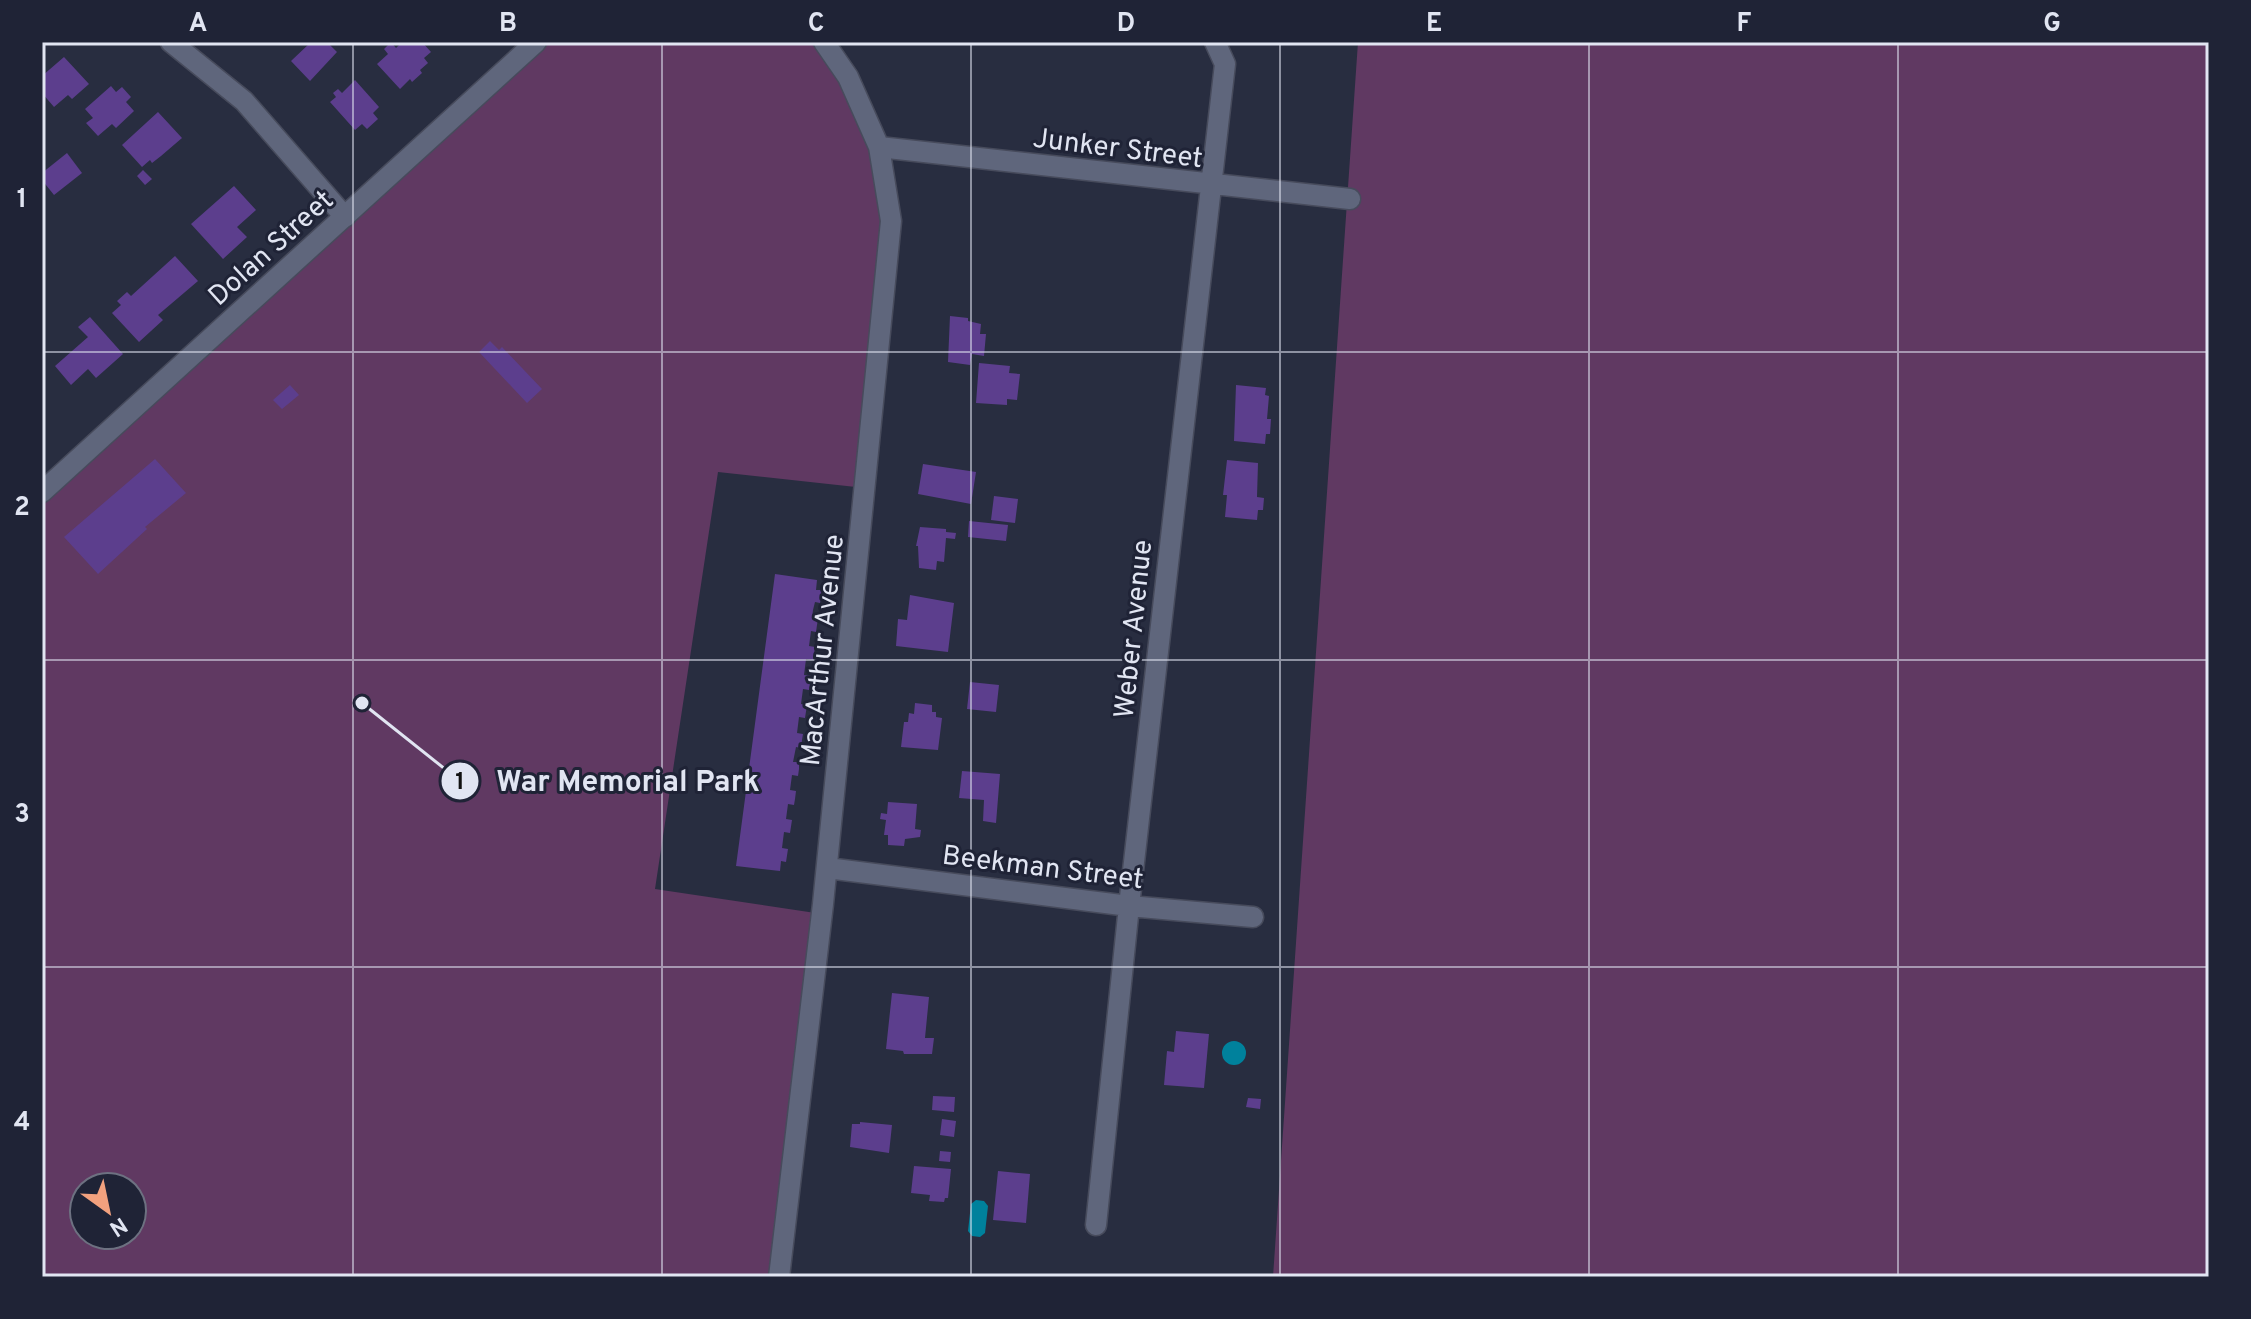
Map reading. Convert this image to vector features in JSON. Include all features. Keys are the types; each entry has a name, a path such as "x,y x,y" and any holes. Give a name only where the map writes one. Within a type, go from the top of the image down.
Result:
{"street":[{"path":"171,42 244,101 345,217"},
{"name":"Dolan Street","path":"42,492 536,42"},
{"name":"MacArthur Avenue","path":"779,1277 827,868 891,221 879,147 848,77 824,42"},
{"name":"Weber Avenue","path":"1096,1225 1129,906 1225,64 1215,42"},
{"name":"Junker Street","path":"879,147 1350,199"},
{"name":"Beekman Street","path":"827,868 1129,906 1253,917"}],"shaded area":[{"path":"535,42 824,42 848,77 891,221 865,488 718,472 655,889 822,914 779,1277 42,1277 42,492"},
{"path":"1358,42 2209,42 2209,1277 1273,1277"}],"water":[{"path":"1234,1041 1243,1044 1246,1053 1243,1062 1234,1065 1225,1062 1222,1053 1225,1044"},
{"path":"976,1200 984,1201 988,1206 985,1233 980,1237 972,1236 968,1231 971,1204"}],"building":[{"path":"315,42 327,42 337,52 310,81 291,61"},
{"path":"391,42 396,48 402,42 422,42 431,52 424,58 428,63 420,70 422,73 400,89 377,64 388,54 384,49"},
{"path":"64,57 89,84 72,99 68,95 54,107 42,93 42,76"},
{"path":"355,80 379,107 373,113 378,119 367,129 362,124 355,130 330,102 336,97 333,93 338,89 342,93"},
{"path":"111,86 116,92 122,87 131,97 126,102 134,111 116,128 112,124 98,136 86,123 93,118 85,109"},
{"path":"158,112 182,138 152,163 150,160 142,167 122,145"},
{"path":"67,153 82,173 54,195 42,180 42,173"},
{"path":"143,170 152,179 145,185 137,176"},
{"path":"234,186 256,210 237,227 247,237 223,259 191,224"},
{"path":"175,256 198,281 158,315 163,320 139,342 112,313 121,305 117,301 127,292 131,296"},
{"path":"950,316 968,318 968,321 981,324 980,334 986,334 984,356 972,354 970,365 948,362"},
{"path":"90,317 123,354 96,378 88,369 71,385 55,366 88,337 78,327"},
{"path":"490,341 499,350 502,347 542,389 527,403 479,352"},
{"path":"979,363 1010,366 1009,373 1020,374 1017,400 1007,399 1007,405 976,403"},
{"path":"290,385 299,395 282,409 273,400"},
{"path":"1236,385 1266,388 1265,395 1269,396 1267,419 1271,419 1270,434 1266,434 1265,444 1234,441"},
{"path":"155,459 186,493 145,527 147,529 98,574 64,537"},
{"path":"1227,460 1258,463 1257,497 1264,498 1263,510 1258,510 1257,520 1225,517 1227,495 1223,495"},
{"path":"923,464 976,472 971,504 918,494"},
{"path":"994,496 1018,499 1015,523 991,520"},
{"path":"969,521 1008,525 1006,541 968,537"},
{"path":"920,527 956,533 955,539 946,538 944,562 937,561 936,570 919,568 916,546"},
{"path":"775,574 817,580 816,590 822,590 820,603 815,602 813,610 812,618 818,619 816,632 811,631 809,646 815,647 813,660 806,659 804,675 811,676 809,690 803,689 801,704 807,705 805,718 799,717 797,733 803,734 801,748 796,747 793,762 799,762 799,769 798,776 792,775 790,790 796,791 795,799 794,805 788,804 786,819 792,820 790,833 784,832 782,848 788,849 786,862 781,861 780,871 736,866"},
{"path":"910,595 954,603 948,652 896,646 898,619 907,620"},
{"path":"970,682 999,685 996,712 967,709"},
{"path":"915,703 932,705 932,712 942,718 938,750 901,747 904,722 908,722 909,713 914,714"},
{"path":"962,771 1000,774 996,823 983,821 984,800 959,798"},
{"path":"888,802 917,804 915,829 921,830 920,837 905,839 904,846 888,845 888,835 884,835 886,820 880,819 881,813 887,814"},
{"path":"892,993 929,997 925,1038 934,1038 932,1054 904,1054 903,1051 886,1049"},
{"path":"1176,1031 1209,1034 1204,1088 1164,1085 1167,1051 1174,1052"},
{"path":"933,1096 955,1097 954,1112 932,1110"},
{"path":"1248,1098 1261,1099 1260,1109 1246,1107"},
{"path":"942,1119 956,1121 954,1137 940,1135"},
{"path":"852,1124 892,1125 889,1153 850,1147"},
{"path":"940,1151 951,1152 950,1162 939,1161"},
{"path":"914,1166 951,1169 948,1198 944,1202 929,1201 930,1195 911,1193"},
{"path":"998,1171 1030,1174 1026,1223 993,1220"}],"place":[{"name":"War Memorial Park","path":"362,703"}]}
